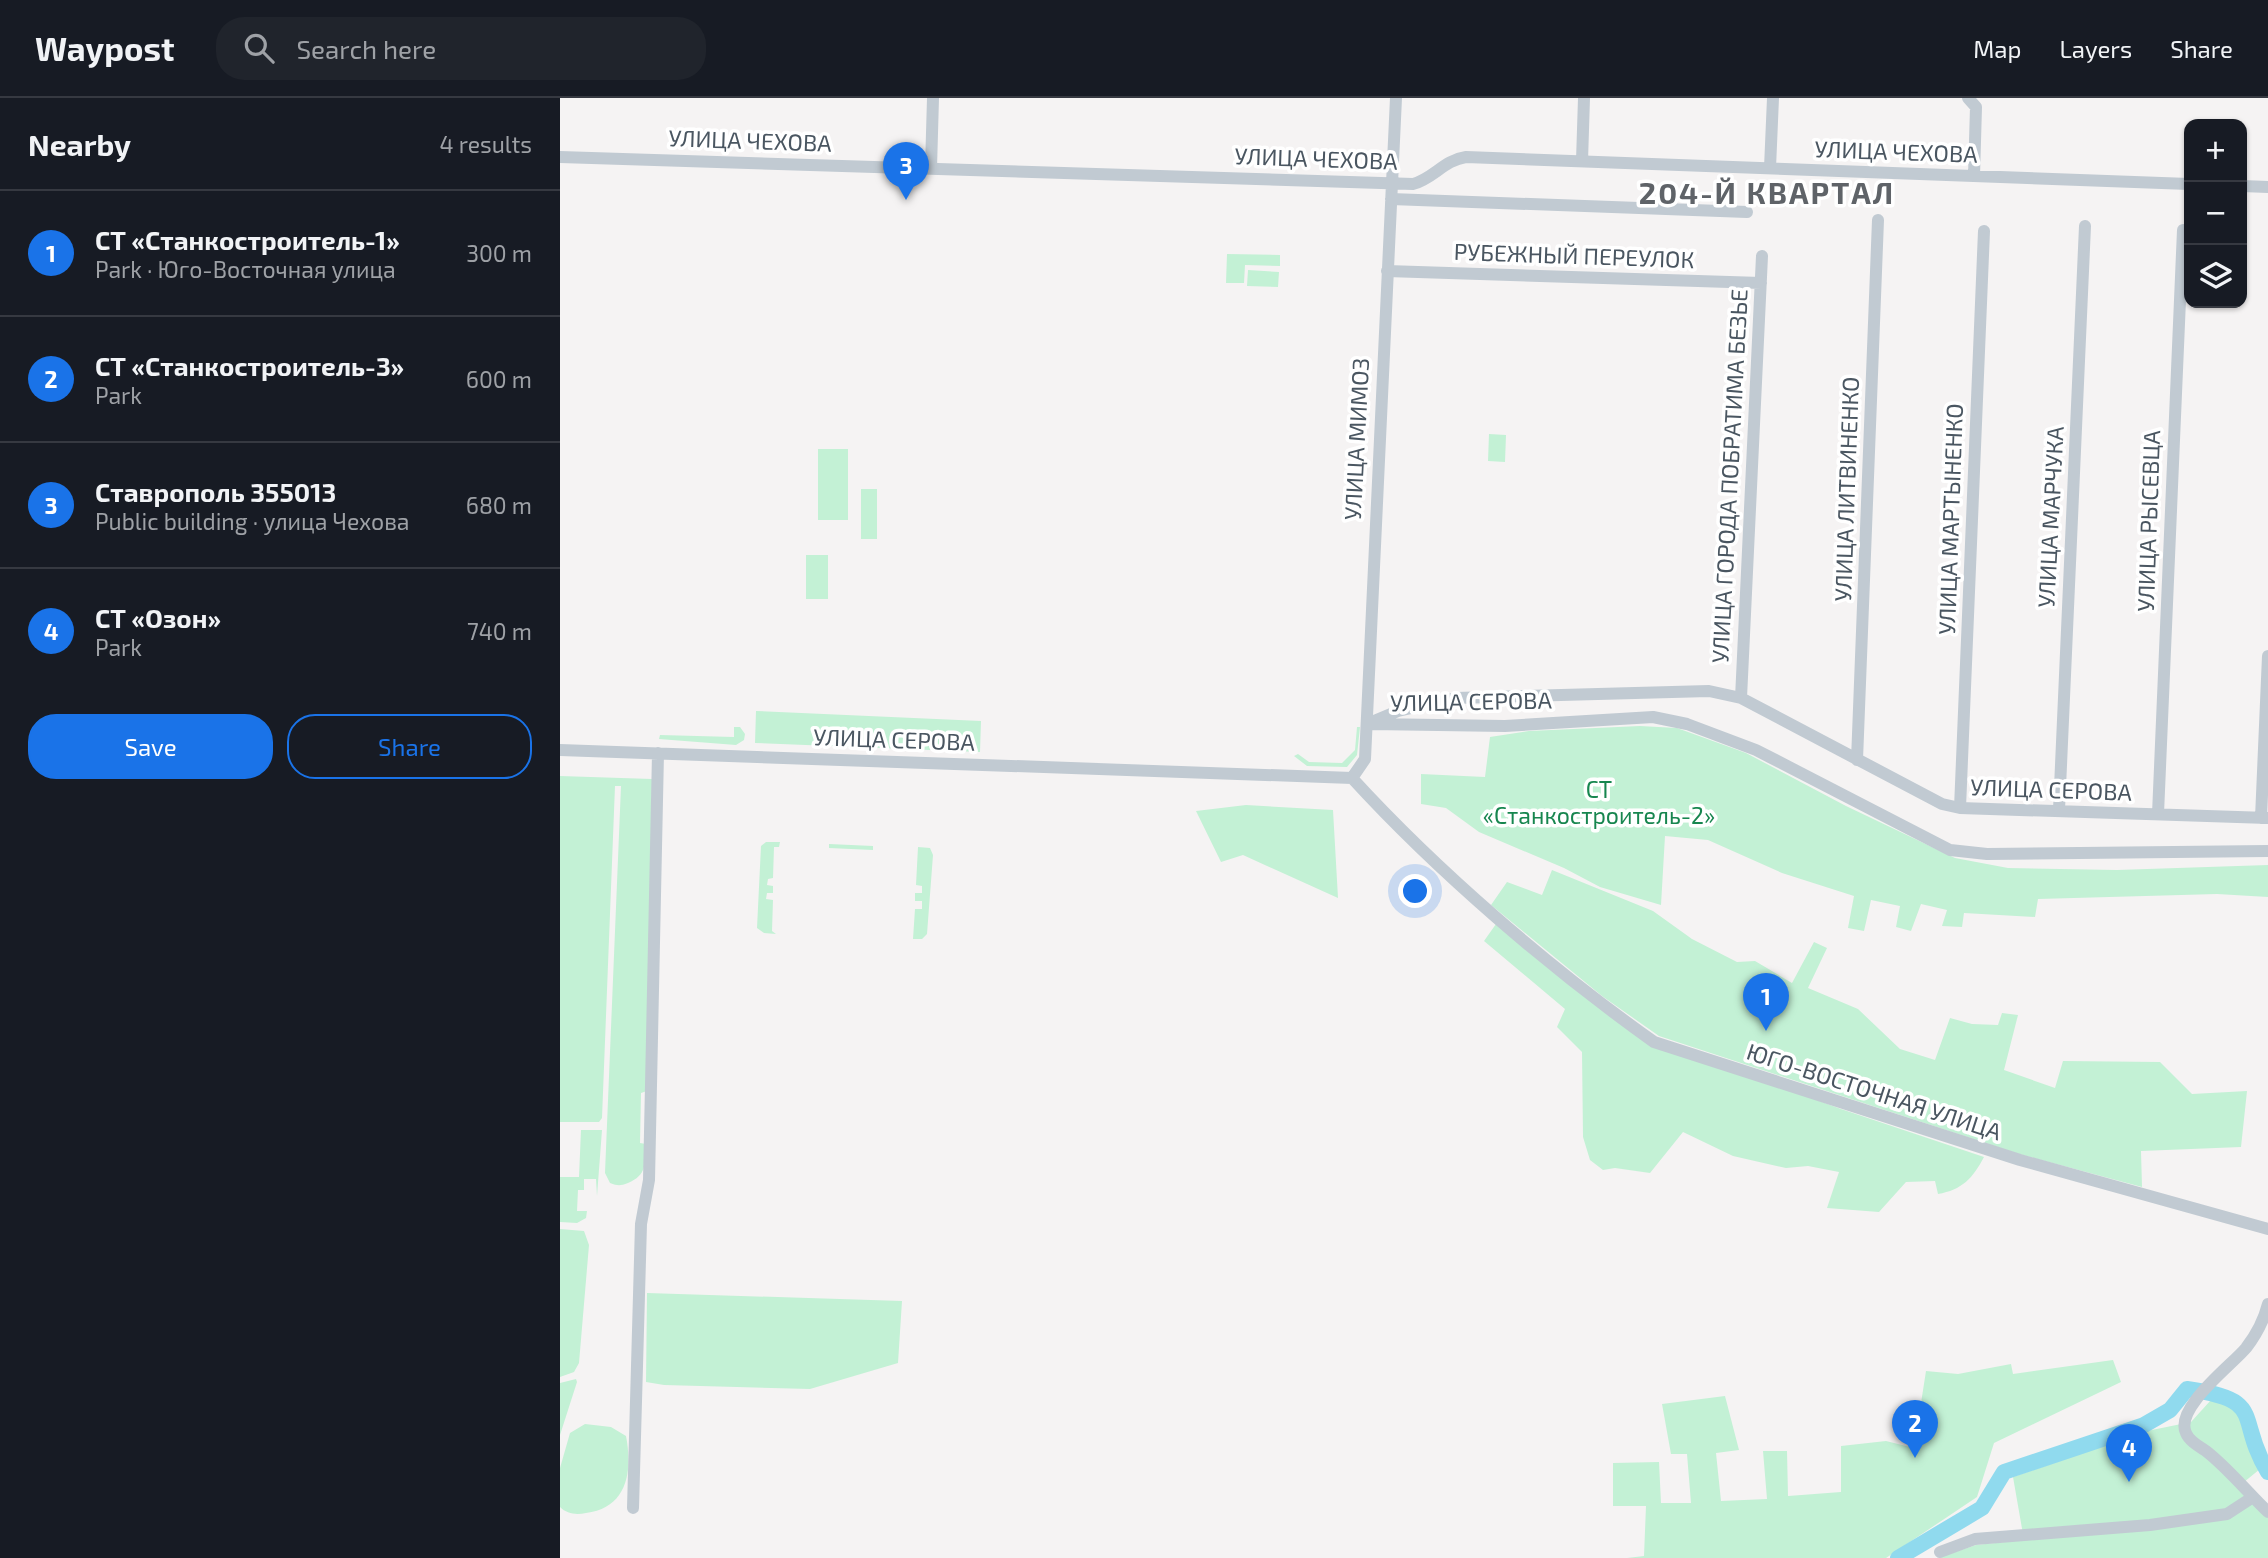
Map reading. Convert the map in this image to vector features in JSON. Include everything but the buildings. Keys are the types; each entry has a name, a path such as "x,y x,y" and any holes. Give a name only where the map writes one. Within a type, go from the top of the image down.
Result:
{"street":[{"path":"930,169 933,98"},
{"name":"УЛИЦА МИМОЗ","path":"1352,778 1365,759 1396,98"},
{"path":"1582,161 1584,98"},
{"path":"1770,168 1773,98"},
{"path":"1974,176 1977,101"},
{"name":"УЛИЦА ЧЕХОВА","path":"560,157 1391,183 1422,182 1446,163 1466,157 2184,184"},
{"path":"2247,186 2268,187"},
{"path":"1391,199 1747,212"},
{"name":"УЛИЦА ЛИТВИНЕНКО","path":"1857,760 1878,220"},
{"name":"УЛИЦА МАРЧУКА","path":"2059,810 2085,226"},
{"name":"УЛИЦА РЫСЕВЦА","path":"2158,814 2183,230"},
{"name":"УЛИЦА МАРТЫНЕНКО","path":"1960,808 1983,231"},
{"name":"УЛИЦА ГОРОДА ПОБРАТИМА БЕЗЬЕ","path":"1741,698 1762,256"},
{"name":"РУБЕЖНЫЙ ПЕРЕУЛОК","path":"1387,271 1761,283"},
{"path":"2264,818 2268,656"},
{"name":"УЛИЦА СЕРОВА","path":"1367,724 1398,711 1456,698 1709,691 1741,698 1942,803 1960,808 2264,818"},
{"name":"УЛИЦА СЕРОВА","path":"1367,724 1505,726 1653,717 1687,724 1756,750 1950,850 1987,854 2268,851"},
{"name":"УЛИЦА СЕРОВА","path":"560,750 1352,778"},
{"path":"633,1508 641,1224 649,1180 658,753"},
{"name":"ЮГО-ВОСТОЧНАЯ УЛИЦА","path":"1352,778 1402,831 1478,899 1611,1011 1654,1042 2020,1160 2268,1228"},
{"path":"2268,1304 2264,1319 2246,1347 2198,1397 2184,1424 2186,1434 2222,1463 2268,1512"},
{"path":"1940,1552 1975,1539 2150,1525 2227,1514 2253,1497"}],"green space":[{"path":"1227,254 1280,255 1280,266 1245,265 1244,283 1226,283"},
{"path":"1248,270 1279,272 1278,287 1247,286"},
{"path":"1489,434 1506,435 1505,462 1488,461"},
{"path":"818,449 848,449 848,520 818,520"},
{"path":"861,489 877,489 877,539 861,539"},
{"path":"806,555 828,555 828,599 806,599"},
{"path":"756,711 981,721 980,752 755,743"},
{"name":"СТ «Станкостроитель-2»","path":"1640,726 1677,728 1746,753 1846,806 1955,858 2008,868 2117,870 2268,865 2268,897 2217,894 2038,899 2035,917 1964,913 1962,927 1942,926 1947,910 1921,904 1911,931 1896,927 1900,906 1871,900 1864,931 1848,928 1854,896 1782,873 1708,840 1665,836 1661,905 1600,887 1564,868 1479,832 1446,808 1421,804 1421,774 1485,777 1490,737 1529,731"},
{"path":"734,727 740,727 745,734 744,740 736,745 659,739 660,735 734,737"},
{"path":"1357,727 1360,727 1357,755 1347,767 1307,766 1294,756 1298,754 1309,762 1342,763 1355,750"},
{"path":"560,776 652,779 647,1091 641,1093 640,1143 646,1144 642,1172 634,1180 621,1185 610,1183 605,1173 621,786 615,786 602,1118 599,1122 560,1122"},
{"path":"1246,805 1333,810 1338,898 1243,855 1221,862 1196,811"},
{"path":"766,842 780,842 779,847 774,847 773,878 768,879 767,885 773,886 773,893 767,893 766,899 773,900 772,931 776,934 764,933 757,928 761,846"},
{"path":"829,844 873,846 873,850 829,848"},
{"path":"918,847 930,848 933,855 927,934 922,939 913,939 915,909 922,909 922,901 915,901 915,893 922,893 922,886 916,885"},
{"path":"1552,870 1653,911 1692,939 1737,962 1755,961 1792,983 1814,942 1827,948 1808,988 1858,1009 1900,1049 1935,1060 1950,1018 1972,1024 1998,1025 2002,1013 2018,1015 2004,1070 2055,1088 2063,1061 2160,1062 2192,1094 2247,1091 2241,1147 2141,1151 2142,1187 2019,1154 1659,1036 1602,996 1491,905 1507,882 1542,895"},
{"path":"1496,924 1628,1030 1841,1109 1984,1157 1976,1171 1960,1186 1938,1194 1935,1181 1906,1182 1879,1212 1827,1208 1839,1172 1808,1166 1786,1168 1733,1156 1683,1132 1650,1173 1615,1168 1603,1170 1590,1160 1583,1137 1582,1052 1557,1027 1565,1009 1484,941"},
{"path":"581,1130 602,1130 597,1196 596,1179 584,1179 584,1190 578,1190 577,1211 587,1211 586,1218 577,1223 560,1222 560,1177 579,1177"},
{"path":"560,1229 584,1231 589,1245 579,1363 574,1372 560,1377"},
{"path":"647,1293 902,1301 898,1363 810,1389 664,1385 646,1382"},
{"path":"2113,1360 2121,1382 1994,1443 1977,1497 1886,1558 1627,1558 1644,1556 1646,1506 1613,1506 1613,1463 1659,1462 1661,1503 1691,1503 1687,1454 1671,1454 1662,1404 1725,1396 1739,1450 1716,1453 1721,1501 1767,1499 1763,1451 1787,1451 1788,1496 1841,1492 1841,1446 1886,1441 1914,1448 1926,1371 1958,1374 2011,1364 2013,1374"},
{"path":"576,1379 577,1382 560,1435 560,1383"},
{"path":"2211,1400 2232,1407 2245,1426 2260,1469 2238,1487 2268,1518 2268,1558 1937,1558 1976,1545 2024,1540 2013,1477 2147,1431 2191,1422"},
{"path":"585,1424 611,1427 626,1436 627,1475 619,1496 611,1504 600,1510 575,1514 560,1507 560,1468 570,1433"}],"waterway":[{"path":"1898,1558 1982,1508 2004,1472 2144,1425 2170,1410 2187,1389 2229,1399 2240,1406 2246,1414 2258,1453 2268,1472"}],"place":[{"name":"Ставрополь 355013","path":"906,200"},
{"name":"СТ «Станкостроитель-1»","path":"1766,1031"},
{"name":"СТ «Станкостроитель-3»","path":"1915,1458"},
{"name":"СТ «Озон»","path":"2129,1482"}],"district":[{"name":"204-Й КВАРТАЛ","path":"1767,194"}]}
